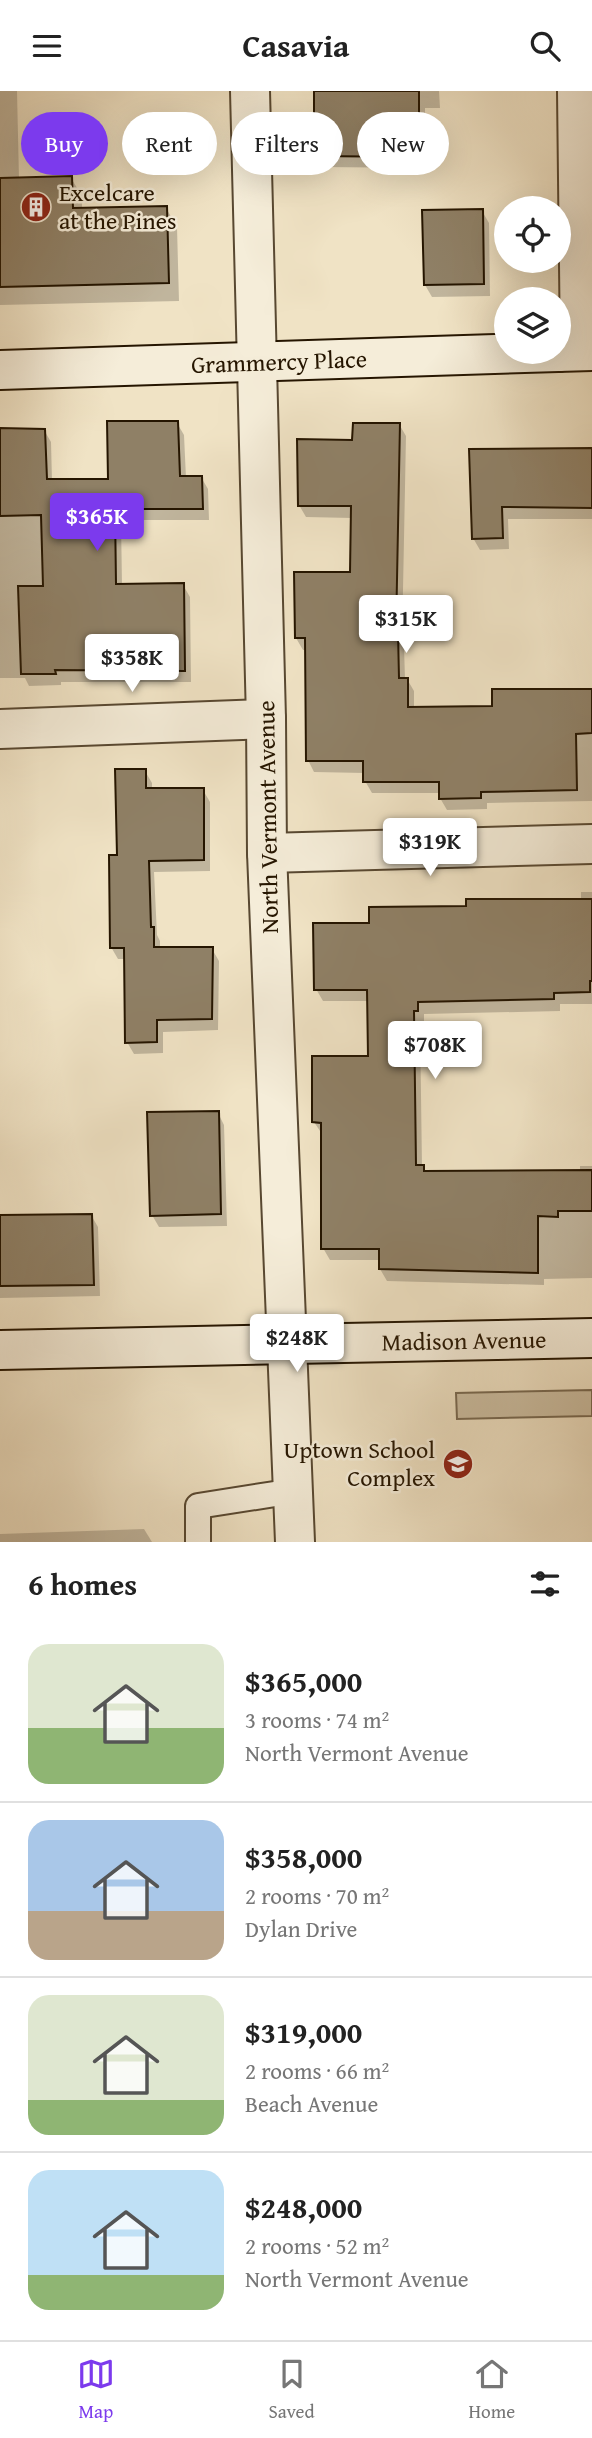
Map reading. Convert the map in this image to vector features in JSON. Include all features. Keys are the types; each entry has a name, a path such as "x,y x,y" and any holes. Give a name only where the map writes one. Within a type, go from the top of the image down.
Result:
{"street":[{"name":"North Vermont Avenue","path":"250,91 267,853 295,1542"},
{"path":"572,351 577,91"},
{"name":"Grammercy Place","path":"0,370 572,351"},
{"path":"0,729 266,719"},
{"path":"267,853 592,844"},
{"name":"Madison Avenue","path":"0,1350 592,1338"}],"lane":[{"path":"198,1542 198,1506 293,1491"}],"shaded area":[{"path":"592,1390 592,1416 457,1419 456,1393"}],"building":[{"path":"314,91 419,91 419,112 357,112 357,156 343,156 343,112 314,112"},
{"name":"Excelcare at the Pines","path":"72,176 73,208 167,206 169,283 0,287 0,178"},
{"path":"483,209 484,284 424,285 422,210"},
{"path":"107,421 178,421 180,476 202,476 203,509 115,509 116,584 184,583 185,671 55,670 56,674 21,674 18,586 43,586 41,515 0,516 0,428 45,429 47,479 108,479"},
{"path":"353,423 400,423 396,632 399,678 408,678 408,707 492,706 492,689 592,689 592,733 576,734 577,790 481,792 481,798 439,799 439,782 363,782 363,761 306,761 305,638 295,638 294,572 350,572 351,506 298,506 297,439 352,440"},
{"path":"592,448 592,508 502,507 503,538 472,539 469,449"},
{"path":"115,769 146,769 146,788 204,788 204,860 149,861 151,927 154,927 154,947 213,947 212,1019 157,1020 157,1042 125,1043 124,948 110,948 109,855 117,855"},
{"path":"466,899 592,899 590,992 554,993 554,999 418,1002 418,1011 414,1011 416,1165 424,1165 424,1171 592,1170 592,1211 558,1211 558,1217 538,1216 538,1273 379,1269 379,1249 321,1249 321,1123 312,1122 312,1056 368,1056 367,990 314,990 313,923 369,923 369,907 466,906"},
{"path":"219,1111 221,1214 150,1216 147,1112"},
{"path":"92,1214 94,1285 0,1286 0,1215"}],"place":[{"name":"Excelcare at the Pines","path":"36,207"},
{"name":"Uptown School Complex","path":"458,1464"}]}
